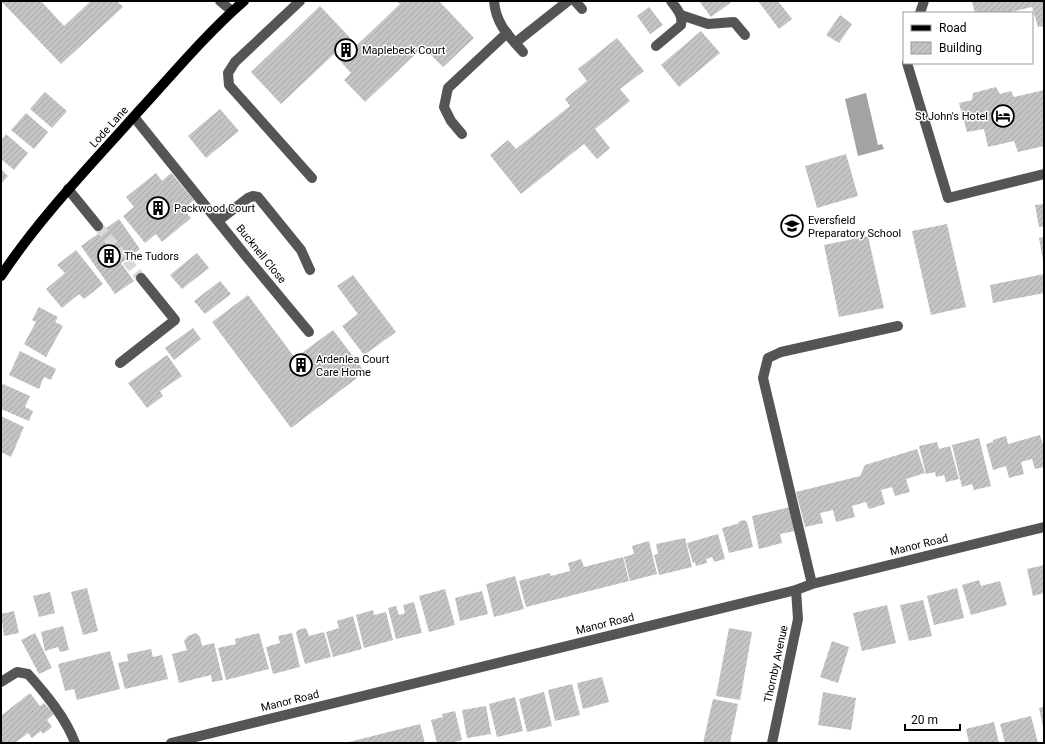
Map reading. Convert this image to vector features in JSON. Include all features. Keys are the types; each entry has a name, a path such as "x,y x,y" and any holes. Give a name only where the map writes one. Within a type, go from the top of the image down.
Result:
{"main road":[{"name":"Lode Lane","path":"1,276 15,254 54,205 232,11 244,1"}],"street":[{"path":"220,1 232,11"},
{"path":"300,1 289,5 235,62 228,73 229,85 312,178"},
{"path":"494,1 495,10 502,27 523,52"},
{"path":"515,43 568,1"},
{"path":"575,1 582,9"},
{"path":"656,46 681,26 681,15 671,1"},
{"path":"920,12 924,1"},
{"path":"681,15 708,24 734,22 745,35"},
{"path":"462,134 451,121 444,107 448,88 507,33"},
{"path":"907,64 948,198 1044,174"},
{"name":"Bucknell Close","path":"134,117 309,332"},
{"path":"68,190 98,226"},
{"path":"218,221 248,198 253,196 258,197 301,250 310,270"},
{"path":"120,363 175,320 141,278"},
{"path":"812,584 763,378 768,358 781,352 898,326"},
{"name":"Manor Road","path":"171,743 796,590 812,584 1044,527"},
{"name":"Thornby Avenue","path":"772,743 798,619 796,590"},
{"path":"1,682 17,672 28,674 57,711 72,734 75,743"}],"shaded area":[{"path":"866,93 878,145 882,144 884,149 858,156 845,99"}],"building":[{"path":"1,1 41,1 64,26 91,1 117,1 123,7 61,64"},
{"name":"Maplebeck Court","path":"397,1 439,1 474,38 443,67 423,47 365,102 344,80 351,73 334,54 281,104 251,72 320,6 357,45 400,4"},
{"path":"699,1 733,1 711,17"},
{"path":"758,1 778,1 792,19 779,29"},
{"path":"972,1 1044,1 1044,26 1038,27 1032,7 1010,12 975,12"},
{"path":"649,7 663,25 650,34 637,16"},
{"path":"840,15 852,24 839,43 826,35"},
{"path":"701,31 720,53 679,87 661,65"},
{"path":"617,38 644,71 620,89 630,101 595,129 610,148 597,159 584,144 521,194 490,155 508,140 516,149 570,106 565,99 587,81 578,69"},
{"name":"St John's Hotel","path":"996,87 1000,94 1011,91 1014,97 1044,90 1044,146 1018,152 1014,141 988,147 984,129 967,132 959,103 972,100 973,93"},
{"path":"45,92 67,111 52,128 30,109"},
{"path":"220,109 239,131 206,158 188,136"},
{"path":"26,113 48,132 34,149 11,130"},
{"path":"6,134 28,153 14,170 1,159 1,140"},
{"path":"846,154 858,196 817,208 805,166"},
{"path":"1,169 8,176 1,184"},
{"name":"Packwood Court","path":"156,173 162,181 171,173 194,200 183,209 191,218 162,242 156,234 145,243 123,216 134,207 126,197"},
{"path":"1044,204 1044,226 1039,227 1035,205"},
{"name":"The Tudors","path":"119,219 140,249 121,263 134,281 115,294 81,246"},
{"path":"947,224 966,307 931,315 912,231"},
{"path":"868,236 884,308 839,317 824,245"},
{"path":"1044,237 1044,259 1043,260 1039,238"},
{"name":"The Tudors","path":"76,250 103,284 84,299 79,294 62,308 46,289 65,273 57,265"},
{"path":"197,253 209,268 182,289 170,275"},
{"path":"1044,274 1044,293 993,303 990,285"},
{"path":"353,275 396,332 364,355 342,326 358,314 337,286"},
{"path":"220,281 231,294 205,314 194,301"},
{"name":"Ardenlea Court Care Home","path":"248,295 295,358 333,330 365,372 291,428 212,322"},
{"path":"39,307 58,317 55,322 63,326 46,357 24,344 36,322 32,320"},
{"path":"193,328 201,339 174,360 165,348"},
{"path":"20,351 56,369 51,380 44,377 39,389 9,375"},
{"path":"167,355 182,376 160,391 163,396 147,408 128,383"},
{"path":"3,384 30,396 25,407 33,411 29,421 1,409 1,387"},
{"path":"1,416 24,427 11,457 1,452"},
{"path":"1040,435 1044,448 1044,467 1035,469 1032,459 1021,462 1024,474 1009,478 1006,466 993,470 986,444 1006,436 1008,444"},
{"path":"979,438 991,486 974,490 972,484 962,487 952,445"},
{"path":"937,442 939,449 950,446 959,479 946,482 944,475 936,477 935,472 926,474 919,446"},
{"path":"917,449 925,473 906,479 910,492 895,496 892,487 881,490 885,504 869,509 866,502 852,506 855,517 836,522 833,510 820,513 823,523 805,527 796,492 860,476 865,465"},
{"path":"790,507 795,531 780,534 782,543 759,549 752,516"},
{"path":"744,520 747,522 753,547 729,553 722,528 737,524"},
{"path":"718,534 725,559 714,562 712,557 706,559 707,563 696,566 695,562 693,563 687,543"},
{"path":"685,538 692,567 659,575 654,555 658,554 656,544"},
{"path":"649,541 657,574 630,581 624,557 634,554 632,546"},
{"path":"623,557 629,581 526,607 519,581 550,573 551,576 570,571 568,563 581,559 584,567"},
{"path":"1044,565 1044,593 1033,596 1027,569"},
{"path":"515,576 524,609 494,617 486,584"},
{"path":"979,580 981,586 1000,581 1007,605 971,615 962,585"},
{"path":"87,588 98,631 83,635 71,592"},
{"path":"957,588 964,618 934,625 927,596"},
{"path":"445,589 455,625 429,632 419,596"},
{"path":"482,591 488,614 460,621 455,598"},
{"path":"50,592 55,613 39,617 33,596"},
{"path":"923,600 932,636 909,641 900,605"},
{"path":"414,602 422,633 396,639 388,608 396,606 399,615 405,613 403,605"},
{"path":"887,605 896,643 862,651 853,613"},
{"path":"373,610 374,615 386,612 393,640 364,648 356,615"},
{"path":"14,611 19,633 4,636 1,614"},
{"path":"353,616 362,649 333,657 326,632 339,628 337,621"},
{"path":"63,626 69,650 60,652 58,647 45,651 41,632"},
{"path":"305,628 309,636 324,632 331,657 305,664 296,633 298,630"},
{"path":"729,628 752,632 740,700 716,696"},
{"path":"35,633 52,668 39,674 21,640"},
{"path":"196,633 200,637 202,646 214,643 223,680 212,682 211,675 179,683 172,654 187,650 184,641 188,636"},
{"path":"259,633 269,669 226,680 218,648 236,644 235,639"},
{"path":"292,633 300,667 273,674 266,647 280,643 278,636"},
{"path":"832,641 849,647 838,683 820,677"},
{"path":"151,649 153,657 162,655 168,679 125,689 118,663 128,661 127,654"},
{"path":"110,651 120,689 77,700 74,689 65,691 58,664"},
{"path":"602,677 609,702 583,709 577,683"},
{"path":"572,684 580,715 555,721 548,690"},
{"path":"544,692 552,726 527,732 519,699"},
{"path":"823,692 856,698 851,730 818,725"},
{"path":"30,693 40,706 44,703 54,714 47,720 52,727 43,734 41,731 32,738 28,733 15,743 1,743 1,714 2,715"},
{"path":"515,697 523,731 497,737 489,704"},
{"path":"713,699 738,704 730,743 703,743"},
{"path":"486,706 491,734 467,738 462,710"},
{"path":"1044,706 1044,727 1043,727 1039,708"},
{"path":"455,711 462,740 452,743 437,743 431,720 443,717 442,714"},
{"path":"1031,716 1038,743 1005,743 1000,724"},
{"path":"994,722 999,743 969,743 966,729"},
{"path":"420,724 425,743 349,743 349,742"}],"tunnel":[{"path":"98,226 141,278"}],"place":[{"name":"Maplebeck Court","path":"346,50"},
{"name":"St John's Hotel","path":"1003,116"},
{"name":"Packwood Court","path":"158,208"},
{"name":"Eversfield Preparatory School","path":"792,226"},
{"name":"The Tudors","path":"109,256"},
{"name":"Ardenlea Court Care Home","path":"301,365"}]}
